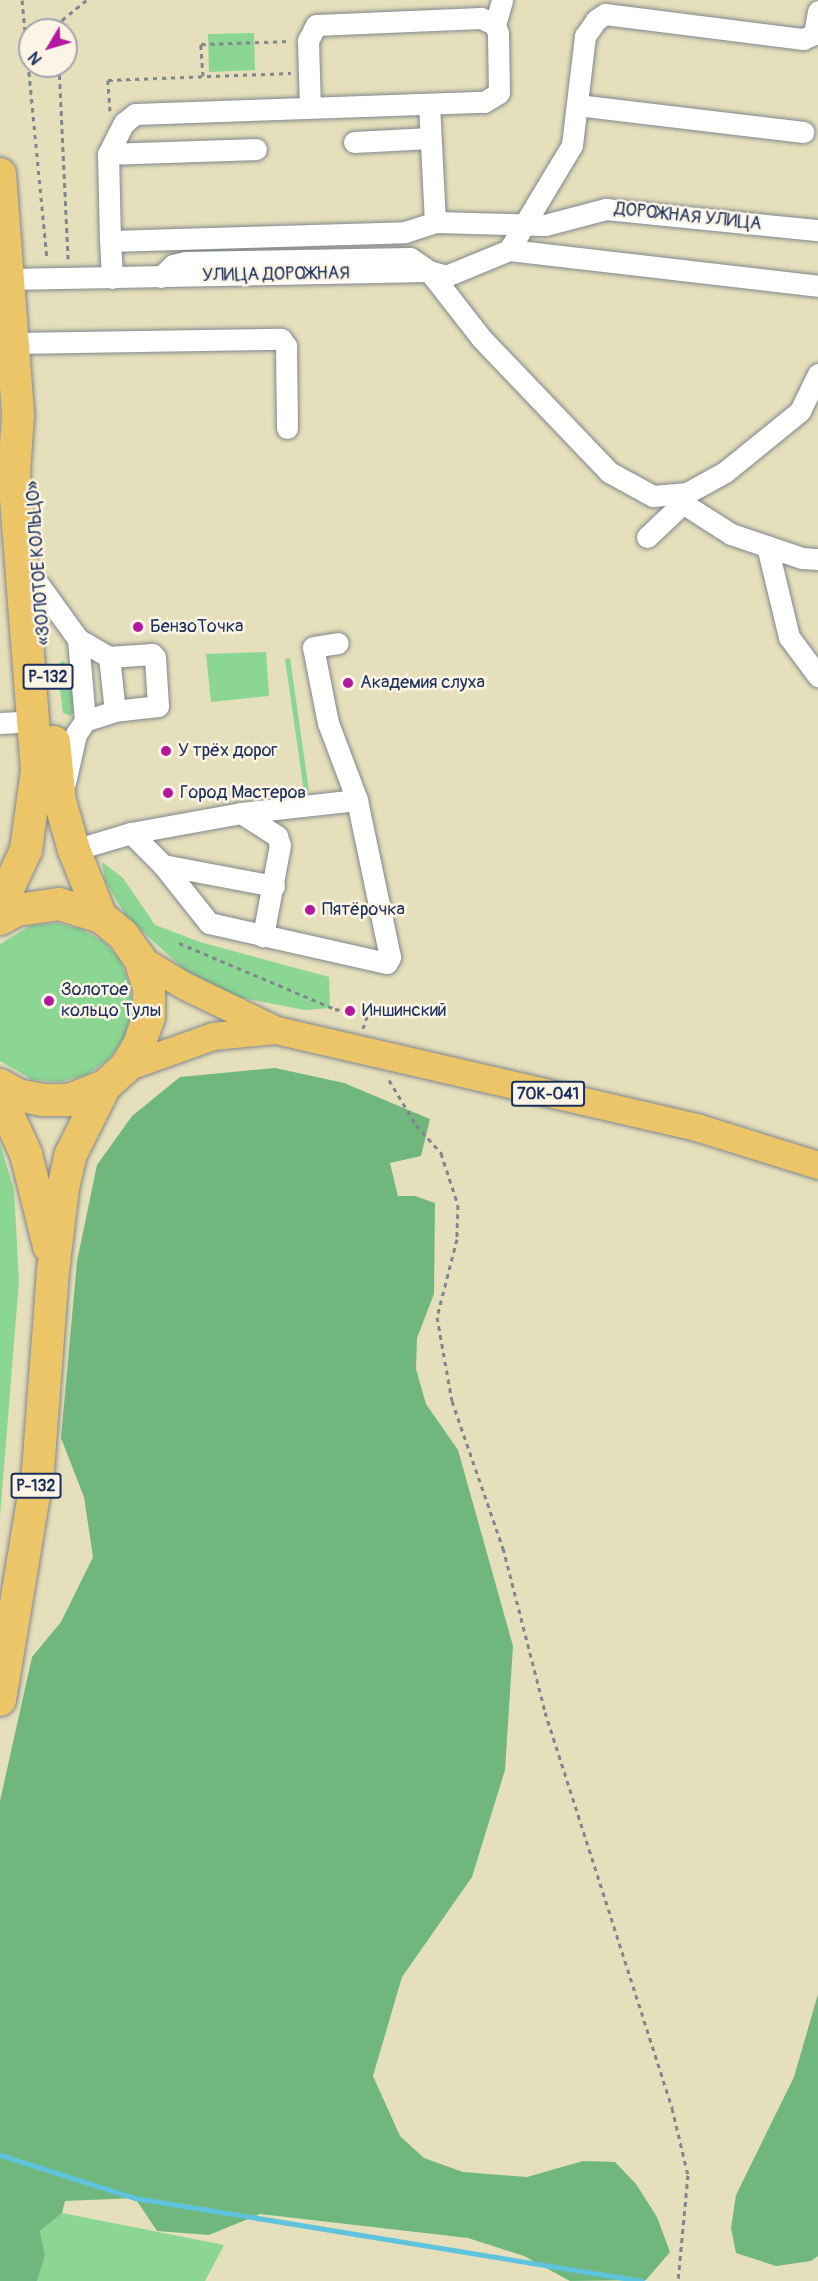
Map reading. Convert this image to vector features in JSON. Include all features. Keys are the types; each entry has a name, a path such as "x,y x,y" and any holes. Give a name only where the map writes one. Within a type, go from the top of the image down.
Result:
{"highway":[{"name":"«ЗОЛОТОЕ КОЛЬЦО»","path":"0,174 14,343 12,422 14,473 36,721 36,794 32,821 26,850 6,912 59,904 101,917 123,935 140,959 149,988 149,1017 71,1154 52,1271 38,1471 0,1700"},
{"name":"«ЗОЛОТОЕ КОЛЬЦО»","path":"12,422 33,471 39,585 60,801 74,850 101,917"},
{"path":"0,1085 18,1095 43,1101 68,1100 116,1076"},
{"name":"«ЗОЛОТОЕ КОЛЬЦО»","path":"0,1097 26,1154 46,1226 52,1271"}],"main road":[{"name":"70К-041","path":"140,959 185,986 276,1030 356,1046 699,1128 818,1165"},
{"name":"70К-041","path":"116,1076 213,1036 276,1030"}],"street":[{"path":"112,278 108,154 129,117 142,112 484,102 499,93 495,25 502,0"},
{"path":"818,11 814,34 803,39 606,7 586,30 572,145 509,250 818,286"},
{"path":"310,107 308,41 316,25 481,18 495,25"},
{"path":"110,241 405,232 435,222 429,104"},
{"path":"577,105 803,132"},
{"path":"354,142 430,138"},
{"path":"108,154 256,149"},
{"name":"ДОРОЖНАЯ УЛИЦА","path":"435,222 545,225 606,209 818,230"},
{"name":"УЛИЦА ДОРОЖНАЯ","path":"9,279 160,278 429,271 446,276 509,250"},
{"path":"429,271 482,339 609,472 653,496 678,500 731,534 818,559"},
{"path":"14,343 281,339 286,346 287,428"},
{"path":"647,537 678,500 725,472 809,412 818,374"},
{"path":"767,546 789,637 818,676"},
{"path":"39,585 78,639 109,657 154,655 158,706 115,711 86,721 76,734 60,801"},
{"path":"78,639 86,721"},
{"path":"131,833 163,865 209,923 380,965 388,962 357,800 328,723 313,647 338,643"},
{"path":"109,657 115,711"},
{"path":"0,723 36,721"},
{"path":"74,850 131,833 241,813 357,800"},
{"path":"241,813 279,840 274,886 264,936"},
{"path":"163,865 274,886"}],"path":[{"path":"22,0 59,278"},
{"path":"64,18 87,0"},
{"path":"203,76 201,44 308,41"},
{"path":"129,117 109,110 108,80 309,73"},
{"path":"59,78 59,278"},
{"path":"179,943 335,1009 367,1016 356,1046"},
{"path":"381,1077 391,1081 416,1125 441,1153 458,1205 457,1239 437,1317 452,1401 503,1548 545,1712 672,2108 688,2175 678,2281"}],"green space":[{"path":"254,33 255,70 209,72 208,34"},
{"path":"266,652 269,696 211,702 206,654"},
{"path":"290,658 309,791 304,792 285,659"},
{"path":"63,661 70,667 75,712 70,716 63,713 57,665"},
{"path":"102,862 123,878 155,925 200,942 329,977 330,1008 305,1010 237,997 189,974 126,916 105,881"},
{"path":"56,923 81,929 103,941 120,960 130,985 132,1012 124,1038 108,1060 86,1075 60,1082 33,1080 0,1061 0,944 30,926"},
{"path":"275,1068 344,1083 430,1119 421,1156 390,1163 398,1196 415,1196 435,1203 434,1294 417,1338 416,1369 426,1404 458,1450 513,1646 505,1770 472,1877 402,1977 373,2076 400,2136 424,2158 463,2172 527,2177 583,2161 615,2162 636,2184 657,2217 670,2252 646,2280 570,2281 524,2256 468,2238 260,2214 209,2235 157,2231 135,2198 65,2201 62,2213 40,2231 45,2256 37,2281 0,2281 0,1801 32,1657 61,1622 93,1557 84,1497 61,1438 77,1261 97,1165 132,1116 180,1077"},
{"path":"0,1144 14,1190 19,1281 0,1516"},
{"path":"818,1994 818,2256 811,2261 776,2266 736,2253 731,2228 736,2195 794,2077"},
{"path":"62,2213 224,2245 205,2281 37,2281 45,2256 40,2231"}],"waterway":[{"path":"0,2155 135,2198 642,2281"}],"place":[{"name":"БензоТочка","path":"138,627"},
{"name":"Академия слуха","path":"348,683"},
{"name":"У трёх дорог","path":"166,751"},
{"name":"Город Мастеров","path":"168,793"},
{"name":"Пятёрочка","path":"310,910"},
{"name":"Золотое кольцо Тулы","path":"49,1001"},
{"name":"Иншинский","path":"350,1011"}]}
